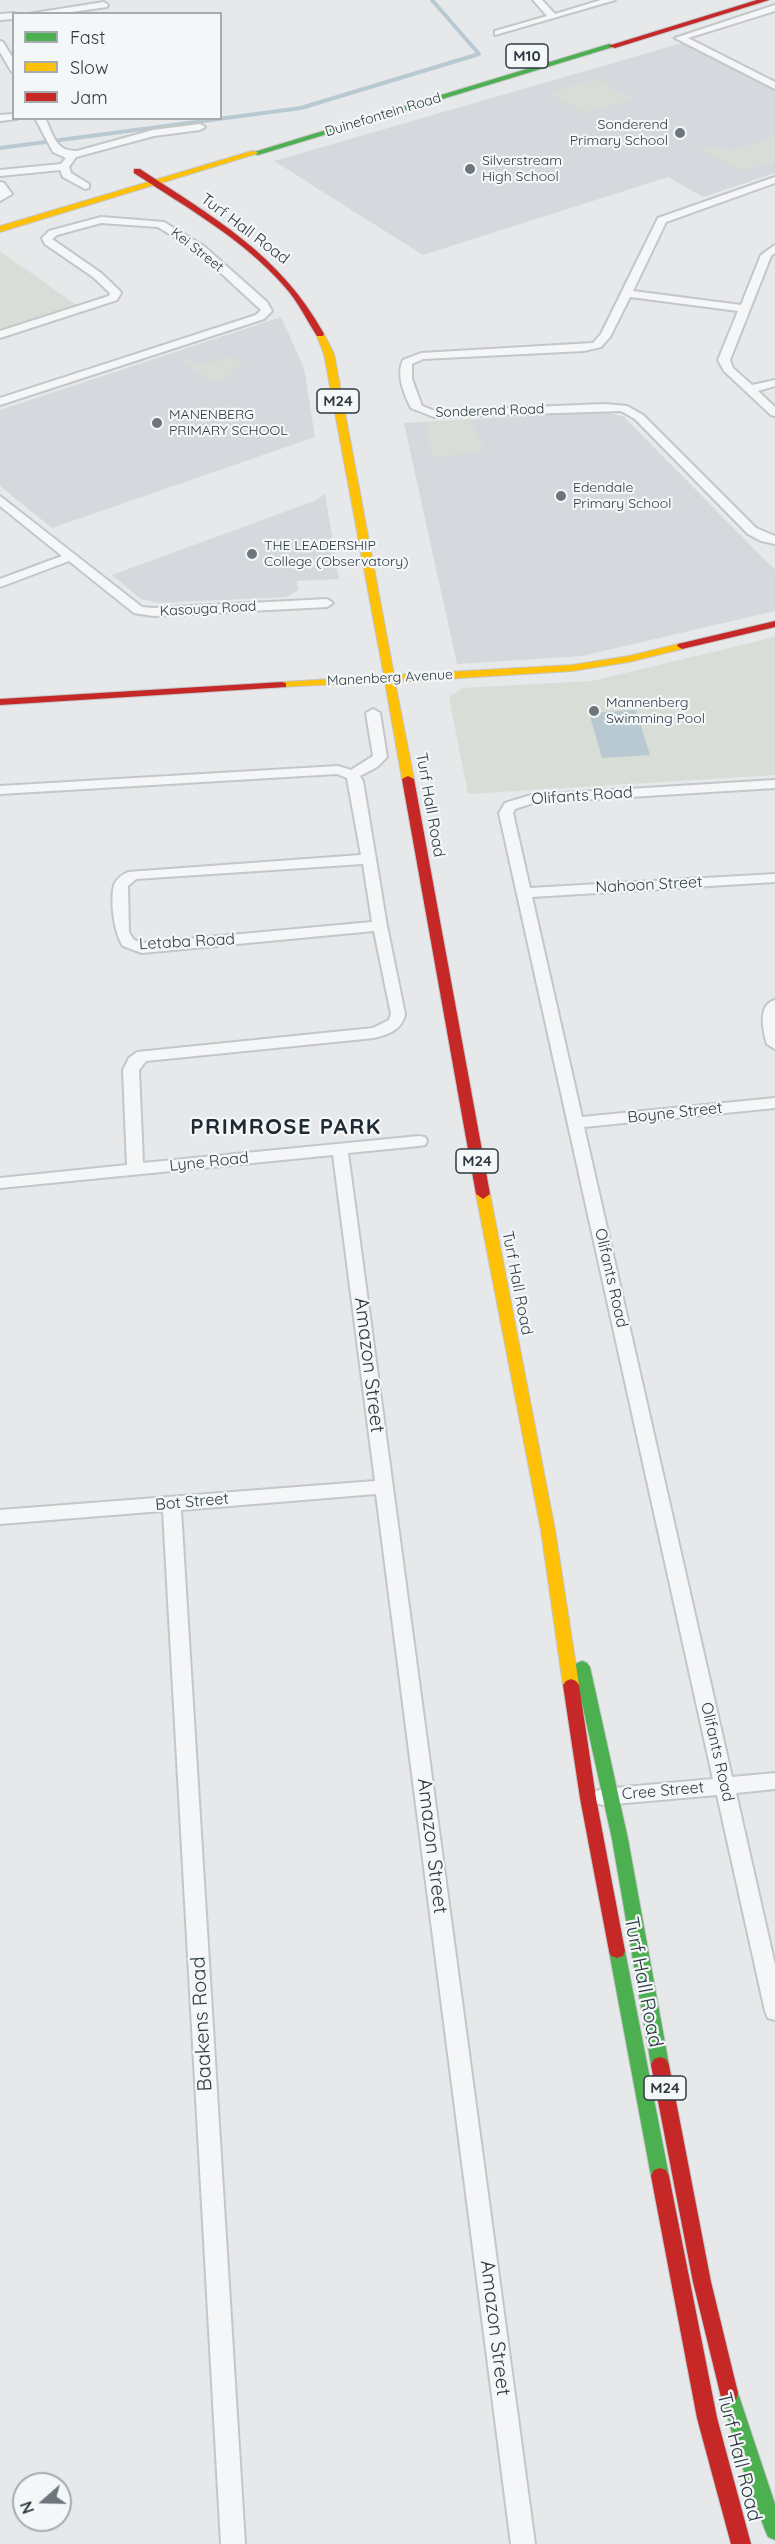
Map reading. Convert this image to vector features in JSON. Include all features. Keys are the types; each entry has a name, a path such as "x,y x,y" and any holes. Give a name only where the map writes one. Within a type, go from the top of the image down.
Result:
{"main road":[{"name":"Duinefontein Road","path":"0,229 765,0"},
{"path":"121,176 153,166"},
{"name":"Turf Hall Road","path":"136,171 262,259 296,292 320,330 329,354 471,1131 548,1530 588,1798 707,2418 741,2544"},
{"path":"65,192 90,185"},
{"name":"Manenberg Avenue","path":"0,702 580,667 629,659 775,624"},
{"name":"Turf Hall Road","path":"548,1530 612,1796 690,2230 732,2403 775,2530"}],"street":[{"path":"537,0 553,17"},
{"path":"498,33 610,0"},
{"path":"48,12 104,5"},
{"path":"775,8 680,38 775,86"},
{"path":"4,50 12,65"},
{"path":"41,120 59,152 70,154 153,134 201,127"},
{"path":"0,173 64,167 71,158 70,154"},
{"path":"64,167 67,174 90,185"},
{"name":"Sonderend Road","path":"775,180 662,220 606,335 597,345 576,349 429,355 412,359 405,365 412,398 417,408 434,414 605,407 630,411 639,417 752,531 775,540"},
{"path":"0,185 7,194 3,207"},
{"name":"Kei Street","path":"0,335 113,298 114,291 97,275 47,240 53,233 101,220 156,223 168,226 201,249 263,304 267,311 260,317 0,402"},
{"path":"775,248 766,255 724,360 728,369 775,413"},
{"path":"625,293 746,309"},
{"path":"750,389 775,383"},
{"name":"Kasouga Road","path":"0,500 132,606 145,612 327,603"},
{"path":"0,583 70,557"},
{"path":"0,790 338,770 352,774 372,764 380,757 373,713"},
{"path":"135,1169 131,1070 134,1062 142,1056 374,1033 394,1024 398,1014 380,926 356,781 352,774"},
{"name":"Olifants Road","path":"775,784 531,799 510,806 506,813 775,2011"},
{"name":"Letaba Road","path":"369,859 133,875 124,880 121,886 122,932 128,943 142,948 380,926"},
{"name":"Nahoon Street","path":"524,893 775,878"},
{"path":"775,1005 772,1009 770,1028 775,1044"},
{"name":"Boyne Street","path":"576,1123 775,1102"},
{"name":"Lyne Road","path":"0,1183 418,1141"},
{"name":"Amazon Street","path":"340,1149 523,2544"},
{"name":"Bot Street","path":"0,1517 385,1487"},
{"name":"Baakens Road","path":"172,1504 233,2544"},
{"name":"Cree Street","path":"588,1798 775,1780"}],"shaded area":[{"path":"682,43 775,89 775,173 703,197 668,177 423,255 274,161"},
{"path":"596,79 634,99 586,113 548,93"},
{"path":"775,136 775,161 743,171 701,150 717,145 730,151"},
{"path":"0,251 76,305 0,329"},
{"name":"MANENBERG PRIMARY SCHOOL","path":"281,317 304,368 315,437 52,528 0,486 0,410"},
{"path":"231,356 242,364 229,369 236,375 212,383 179,359 186,357 200,366"},
{"name":"Edendale Primary School","path":"607,412 624,417 775,570 775,611 582,656 457,664 404,423"},
{"path":"470,419 485,451 433,458 424,422"},
{"name":"THE LEADERSHIP College (Observatory)","path":"325,494 339,579 297,581 298,590 287,597 158,603 141,599 112,575 314,501"},
{"name":"Mannenberg Swimming Pool","path":"775,637 775,775 468,794 449,697 462,688 592,681"},
{"path":"636,710 650,755 602,758 589,713"}],"waterway":[{"path":"222,118 301,108 479,54 432,0"},
{"path":"0,148 211,120"}],"traffic: fast":[{"path":"255,153 612,46"},
{"path":"582,1667 620,1839 660,2065"},
{"path":"617,1951 660,2176"},
{"path":"729,2393 775,2530"}],"traffic: slow":[{"path":"0,229 255,153"},
{"path":"320,334 329,354 408,779"},
{"path":"282,685 572,668 629,659 682,646"},
{"path":"483,1194 548,1530 571,1685"}],"traffic: jam":[{"path":"612,46 765,0"},
{"path":"137,171 214,222 265,262 306,308 320,334"},
{"path":"682,646 775,624"},
{"path":"0,702 282,685"},
{"path":"408,779 483,1194"},
{"path":"571,1685 588,1798 617,1951"},
{"path":"660,2065 702,2282 729,2393"},
{"path":"660,2176 707,2418 741,2544"}],"place":[{"name":"Sonderend Primary School","path":"680,133"},
{"name":"Silverstream High School","path":"470,169"},
{"name":"MANENBERG PRIMARY SCHOOL","path":"157,423"},
{"name":"Edendale Primary School","path":"561,496"},
{"name":"THE LEADERSHIP College (Observatory)","path":"252,554"},
{"name":"Mannenberg Swimming Pool","path":"594,711"}],"district":[{"name":"PRIMROSE PARK","path":"286,1127"}]}
